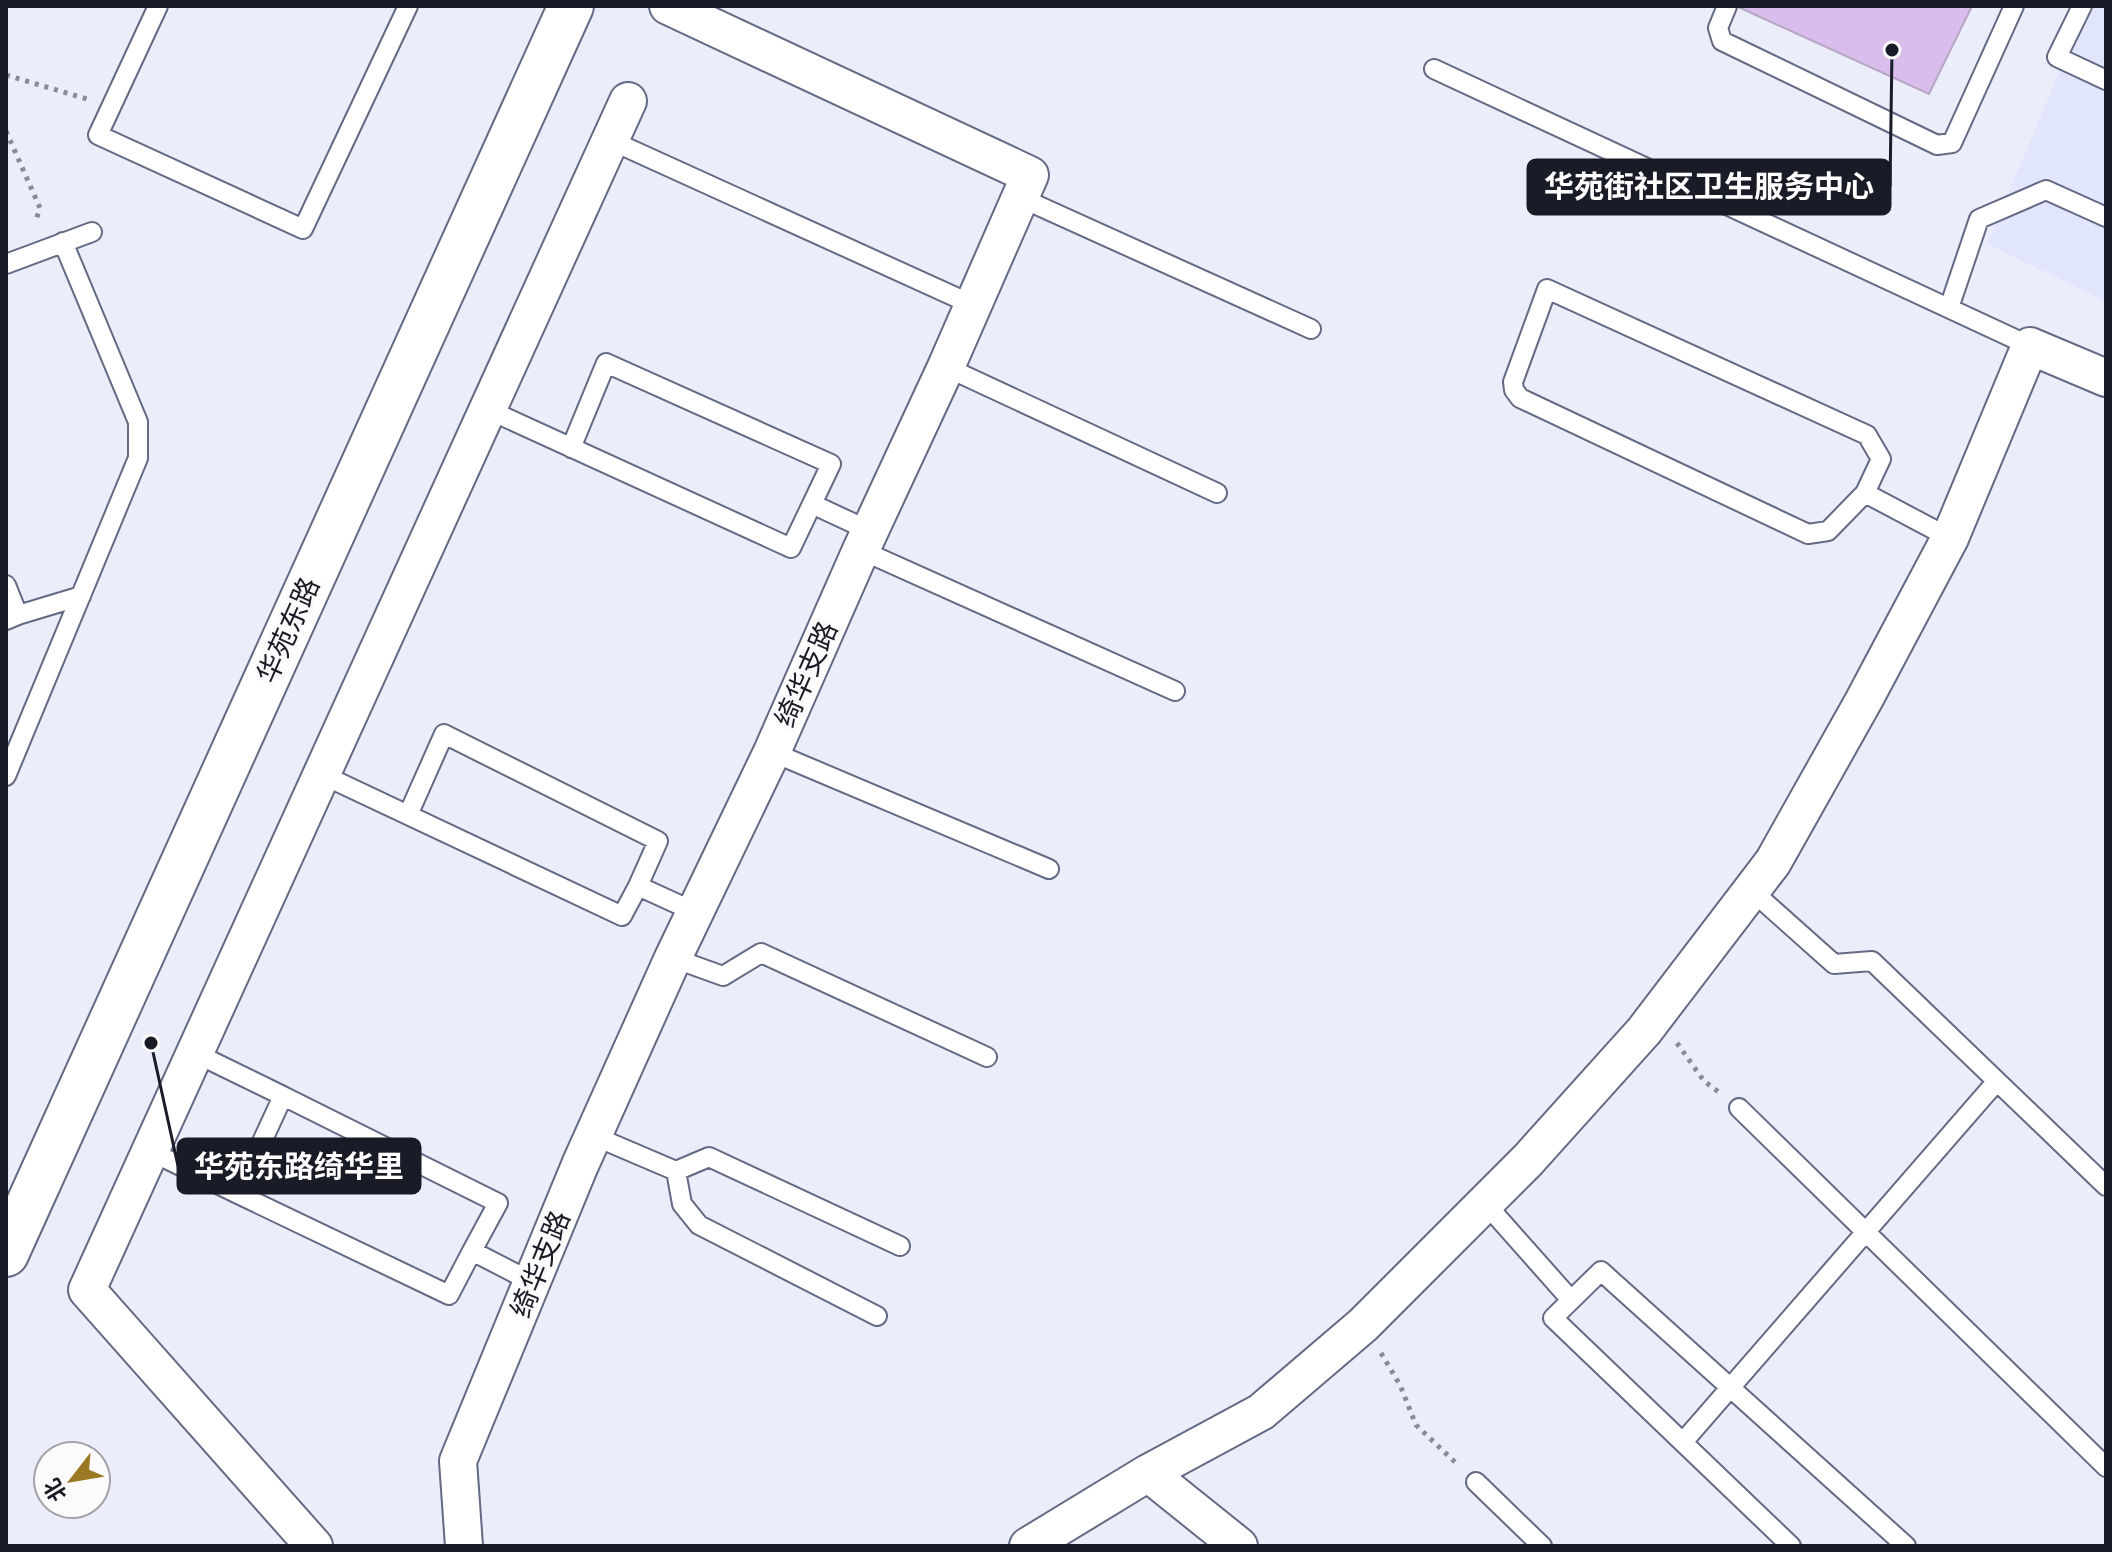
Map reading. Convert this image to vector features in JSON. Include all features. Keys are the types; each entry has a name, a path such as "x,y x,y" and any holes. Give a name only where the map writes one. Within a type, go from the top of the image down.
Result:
{"street":[{"name":"绮华支路","path":"464,1546 458,1461 594,1136 673,958 772,752 1030,175 668,6"},
{"name":"华苑东路","path":"6,1185 560,7"},
{"name":"华苑东路","path":"6,1254 560,7"},
{"path":"314,1546 87,1290 628,101"},
{"path":"1028,1546 1148,1473 1261,1412 1363,1325 1539,1148 1656,1015 1773,862 1950,538 2030,346 2106,378"},
{"path":"1148,1473 1239,1546"}],"lane":[{"path":"158,6 98,135 303,229 408,6"},
{"path":"1727,6 1718,28 1722,41 1937,145 1952,143 2014,6"},
{"path":"2082,6 2057,57 2106,80"},
{"path":"1434,69 2030,346"},
{"path":"610,140 973,305"},
{"path":"1949,308 1979,219 2046,190 2106,217"},
{"path":"1019,197 1311,329"},
{"path":"14,261 92,232"},
{"path":"6,776 138,458 138,422 63,242"},
{"path":"1547,289 1867,435 1881,459 1865,493 1828,531 1808,534 1520,398 1513,382 1547,289"},
{"path":"487,409 571,448 791,548 831,464 606,363 571,448"},
{"path":"946,367 1217,493"},
{"path":"1865,493 1950,538"},
{"path":"812,504 866,541 1175,691"},
{"path":"6,585 12,617 81,596"},
{"path":"321,774 622,916 658,841 444,734 408,815"},
{"path":"772,752 1049,869"},
{"path":"638,886 695,912"},
{"path":"1751,890 1834,964 1872,961 2106,1186"},
{"path":"673,958 723,976 761,953 987,1057"},
{"path":"150,1151 449,1295 498,1203 195,1053"},
{"path":"1683,1442 1997,1081"},
{"path":"238,1194 283,1096"},
{"path":"1739,1108 2106,1467"},
{"path":"594,1136 676,1171 709,1157 900,1246"},
{"path":"676,1171 682,1204 699,1225 877,1316"},
{"path":"1485,1203 1571,1300"},
{"path":"472,1251 532,1282"},
{"path":"1791,1546 1553,1318 1601,1271 1906,1546"},
{"path":"1476,1482 1542,1546"}],"path":[{"path":"6,75 112,106"},
{"path":"6,131 40,208 14,261"},
{"path":"1656,1015 1704,1081 1739,1108"},
{"path":"1363,1325 1400,1385 1416,1425 1476,1482"}],"shaded area":[{"path":"2087,6 2106,6 2106,301 1987,244"}],"building":[{"path":"1736,6 1972,6 1929,94"}],"place":[{"name":"华苑街社区卫生服务中心","path":"1892,50"},
{"name":"华苑东路绮华里","path":"151,1043"}]}
